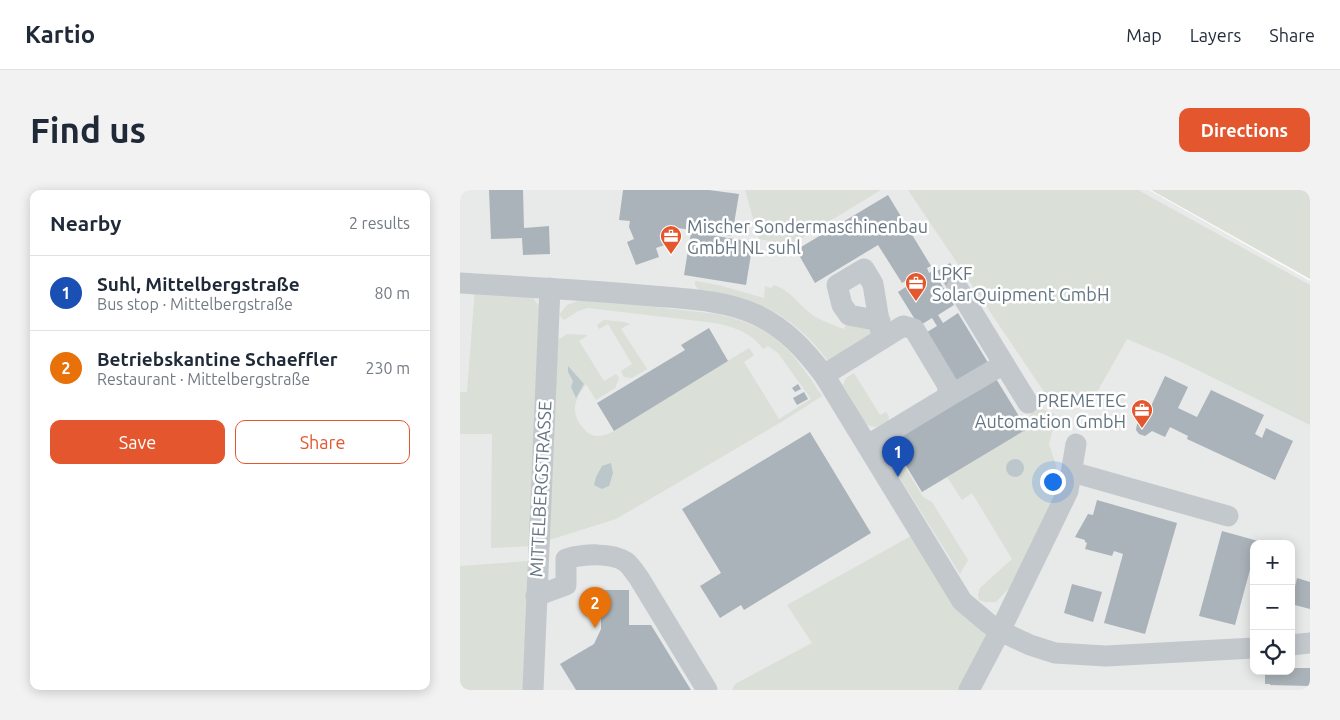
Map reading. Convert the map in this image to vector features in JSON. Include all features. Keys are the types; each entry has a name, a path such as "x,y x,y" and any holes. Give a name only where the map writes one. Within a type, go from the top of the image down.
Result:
{"street":[{"path":"460,283 698,300 730,306 756,314 777,326 797,342 824,375 962,601 988,623 1000,631 1030,645 1055,653 1079,656 1250,648"},
{"name":"MITTELBERGSTRASSE","path":"533,690 550,288"},
{"path":"957,288 1028,403"},
{"path":"824,375 881,330 903,326 914,329 947,384 949,396"},
{"path":"868,445 1004,364"},
{"path":"969,690 1068,491 1076,444"},
{"path":"1072,472 1228,516"},
{"path":"598,556 626,577 652,619"},
{"path":"536,596 566,585 566,559 598,556 617,557 628,564 639,578 707,690"},
{"path":"1295,644 1310,642"}],"shaded area":[{"path":"460,190 1149,190 1310,281 1310,690 460,690"},
{"path":"745,190 881,190 790,245 759,239"},
{"path":"908,190 1138,190 1310,285 1310,425 1177,360 1127,339 1092,401 1057,411"},
{"path":"1151,190 1310,190 1310,279"},
{"path":"695,281 718,285 764,298 765,286 771,288 774,285 785,290 819,319 844,329 848,319 869,323 872,335 828,361 807,337 784,318 744,299 698,289"},
{"path":"475,289 533,298 539,306 530,546 491,548 492,434 460,434 460,392 467,392"},
{"path":"583,299 717,314 753,325 779,342 790,353 801,365 822,396 616,519 546,541 558,340 567,334 588,335 579,341 604,381 616,374 619,378 615,388 596,400 586,384 576,401 575,413 580,424 589,434 603,436 614,431 749,348 754,355 744,362 779,419 811,399 778,353 768,346 763,349 754,339 729,326 588,308 578,311 564,320 559,315 567,305"},
{"path":"604,320 630,324 621,329 647,369 632,378 624,377 621,371 632,364 608,324 599,329 597,325"},
{"path":"568,366 584,384 576,398 571,387 573,381 568,372"},
{"path":"854,373 880,415 886,412 889,416 888,422 876,427 866,425 843,385 846,378"},
{"path":"1035,406 1061,417 1054,424 1049,444 1056,465 1059,494 1015,582 996,602 986,602 979,600 980,588 1012,559 972,493 962,500 947,477 1027,429 1023,422 1030,416"},
{"path":"889,440 923,497 932,502 968,560 960,574 883,451"},
{"path":"1015,459 1021,462 1024,468 1021,474 1015,477 1009,474 1006,468 1009,462"},
{"path":"611,463 613,473 609,486 602,489 594,485 602,466"},
{"path":"911,536 962,601 1000,631 969,690 732,690 735,684 812,643 787,605"},
{"path":"529,561 525,690 460,690 460,566"}],"building":[{"path":"489,190 523,190 524,228 549,226 550,254 523,255 522,238 491,239"},
{"path":"623,190 709,190 739,194 732,236 671,227 668,244 656,248 659,257 636,265 627,242 634,239 629,227 630,221 619,220"},
{"path":"888,195 931,266 927,268 929,273 933,271 954,305 938,315 943,323 958,313 990,366 956,387 924,334 937,326 932,318 919,326 898,292 912,283 909,279 902,283 878,245 815,283 796,250"},
{"path":"691,232 753,242 746,285 684,275"},
{"path":"950,263 960,280 947,288 937,271"},
{"path":"709,328 728,361 614,431 597,403 685,350 681,345"},
{"path":"1165,376 1188,387 1178,408 1197,417 1211,390 1264,415 1255,434 1262,438 1266,428 1293,441 1275,480 1187,439 1188,436 1170,427 1165,437 1152,431 1145,436 1139,434 1136,430 1137,424 1140,420 1145,419"},
{"path":"995,377 1027,429 922,492 891,441"},
{"path":"798,384 801,389 795,392 792,388"},
{"path":"804,392 808,399 797,405 793,398"},
{"path":"810,432 871,533 744,610 741,605 720,618 700,586 721,573 682,509"},
{"path":"1097,500 1177,523 1145,634 1104,623 1123,554 1114,551 1112,556 1085,549 1087,543 1085,540 1075,537 1088,514 1093,515"},
{"path":"1222,531 1254,540 1250,540 1250,570 1235,625 1199,616"},
{"path":"1297,578 1310,582 1310,609 1295,605"},
{"path":"1072,584 1102,592 1093,622 1064,613"},
{"path":"601,590 629,590 629,625 651,625 691,690 576,690 560,664 594,644 601,629"},
{"path":"1295,668 1310,668 1310,686 1265,684 1265,675 1295,675"}],"place":[{"name":"Mischer Sondermaschinenbau GmbH NL suhl","path":"671,255"},
{"name":"LPKF SolarQuipment GmbH","path":"916,302"},
{"name":"PREMETEC Automation GmbH","path":"1142,429"},
{"name":"Suhl, Mittelbergstraße","path":"898,477"},
{"name":"Betriebskantine Schaeffler","path":"595,628"}]}
